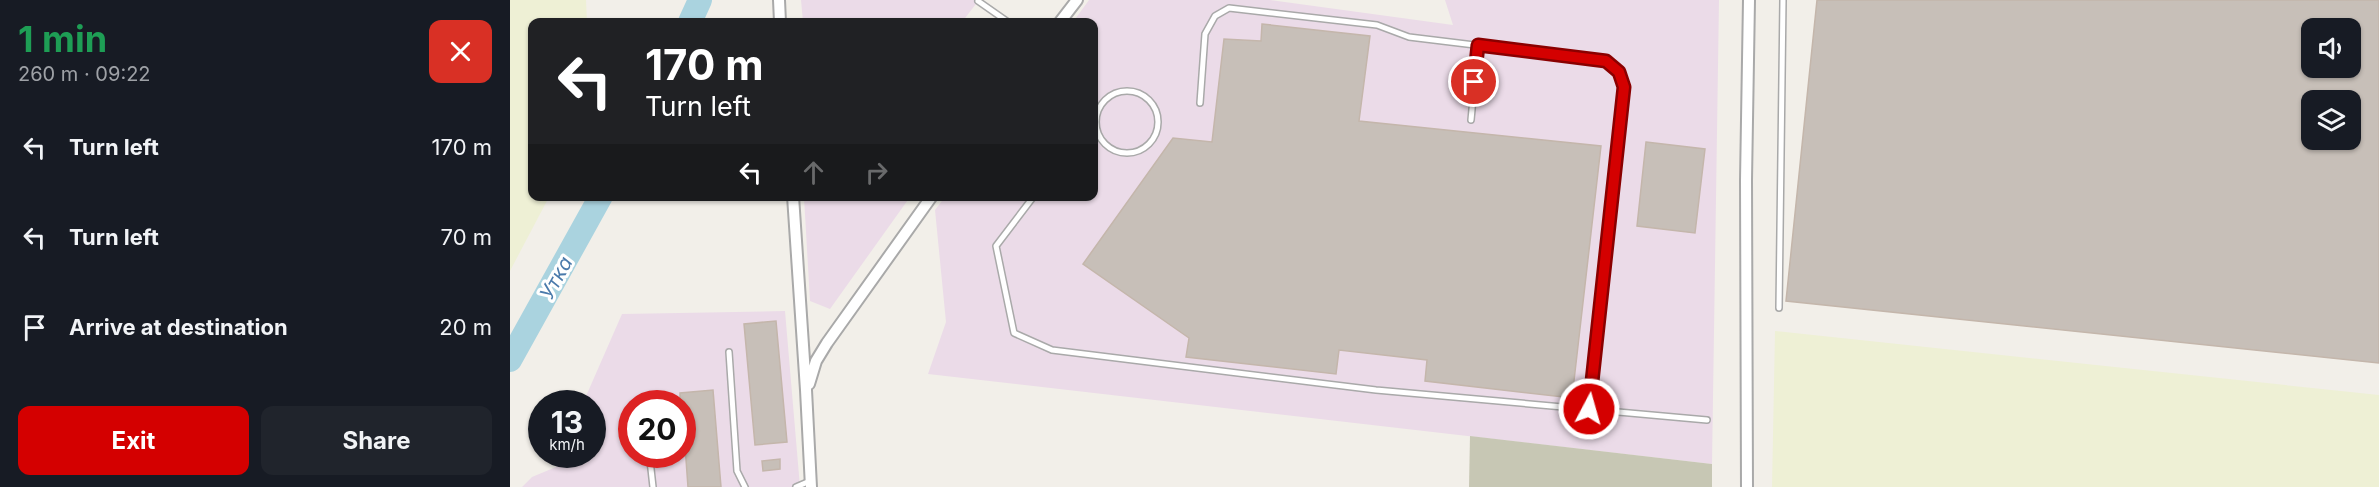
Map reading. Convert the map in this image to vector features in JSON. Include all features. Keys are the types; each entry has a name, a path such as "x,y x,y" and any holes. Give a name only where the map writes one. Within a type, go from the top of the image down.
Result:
{"street":[{"path":"778,0 780,18"},
{"path":"1063,18 1077,0"},
{"path":"1747,487 1746,180 1749,0"},
{"path":"793,201 807,390 810,484"},
{"path":"807,390 816,361 827,343 928,201"}],"lane":[{"path":"1779,308 1783,0"},
{"path":"978,1 1002,18"},
{"path":"1200,104 1205,34 1215,16 1229,8 1377,25 1409,37 1606,61 1619,72 1624,87 1589,409"},
{"path":"1471,120 1478,45"},
{"path":"1098,112 1105,100 1114,94 1124,91 1134,92 1144,95 1152,102 1159,121 1153,141 1137,152 1116,152 1098,134"},
{"path":"1030,201 996,246 1014,333 1052,350 1376,390 1707,420"},
{"path":"729,352 737,471 745,487"},
{"path":"651,468 653,487"},
{"path":"796,487 810,484"}],"shaded area":[{"path":"510,0 586,0 587,18 528,18 528,201 547,201 510,271"},
{"path":"801,0 979,0 965,18 803,18"},
{"path":"1089,0 1270,0 1453,25 1445,0 1719,0 1712,464 928,374 946,322 935,210 942,201 1098,201 1098,18 1076,18"},
{"path":"804,201 907,201 830,309 810,301"},
{"path":"785,311 800,487 522,487 532,477 554,468 606,468 606,390 589,390 622,314"},
{"path":"1775,331 2379,395 2379,487 1772,487"},
{"path":"1470,436 1712,464 1712,487 1469,487"}],"building":[{"path":"1817,0 2379,0 2379,363 1786,301"},
{"path":"1262,24 1370,36 1359,121 1601,146 1572,398 1425,381 1427,360 1339,350 1336,374 1186,357 1189,338 1083,264 1173,138 1212,142 1224,39 1261,41"},
{"path":"1646,142 1705,149 1695,233 1637,226"},
{"path":"776,321 787,442 755,445 744,324"},
{"path":"713,390 721,487 688,487 687,468 696,468 696,392"},
{"path":"780,459 780,469 763,471 762,461"}],"waterway":[{"name":"Утка","path":"692,18 700,0"},
{"name":"Утка","path":"510,360 598,201"}],"route":[{"path":"1474,82 1478,45 1587,57 1606,61 1619,72 1624,87 1589,409"}]}
